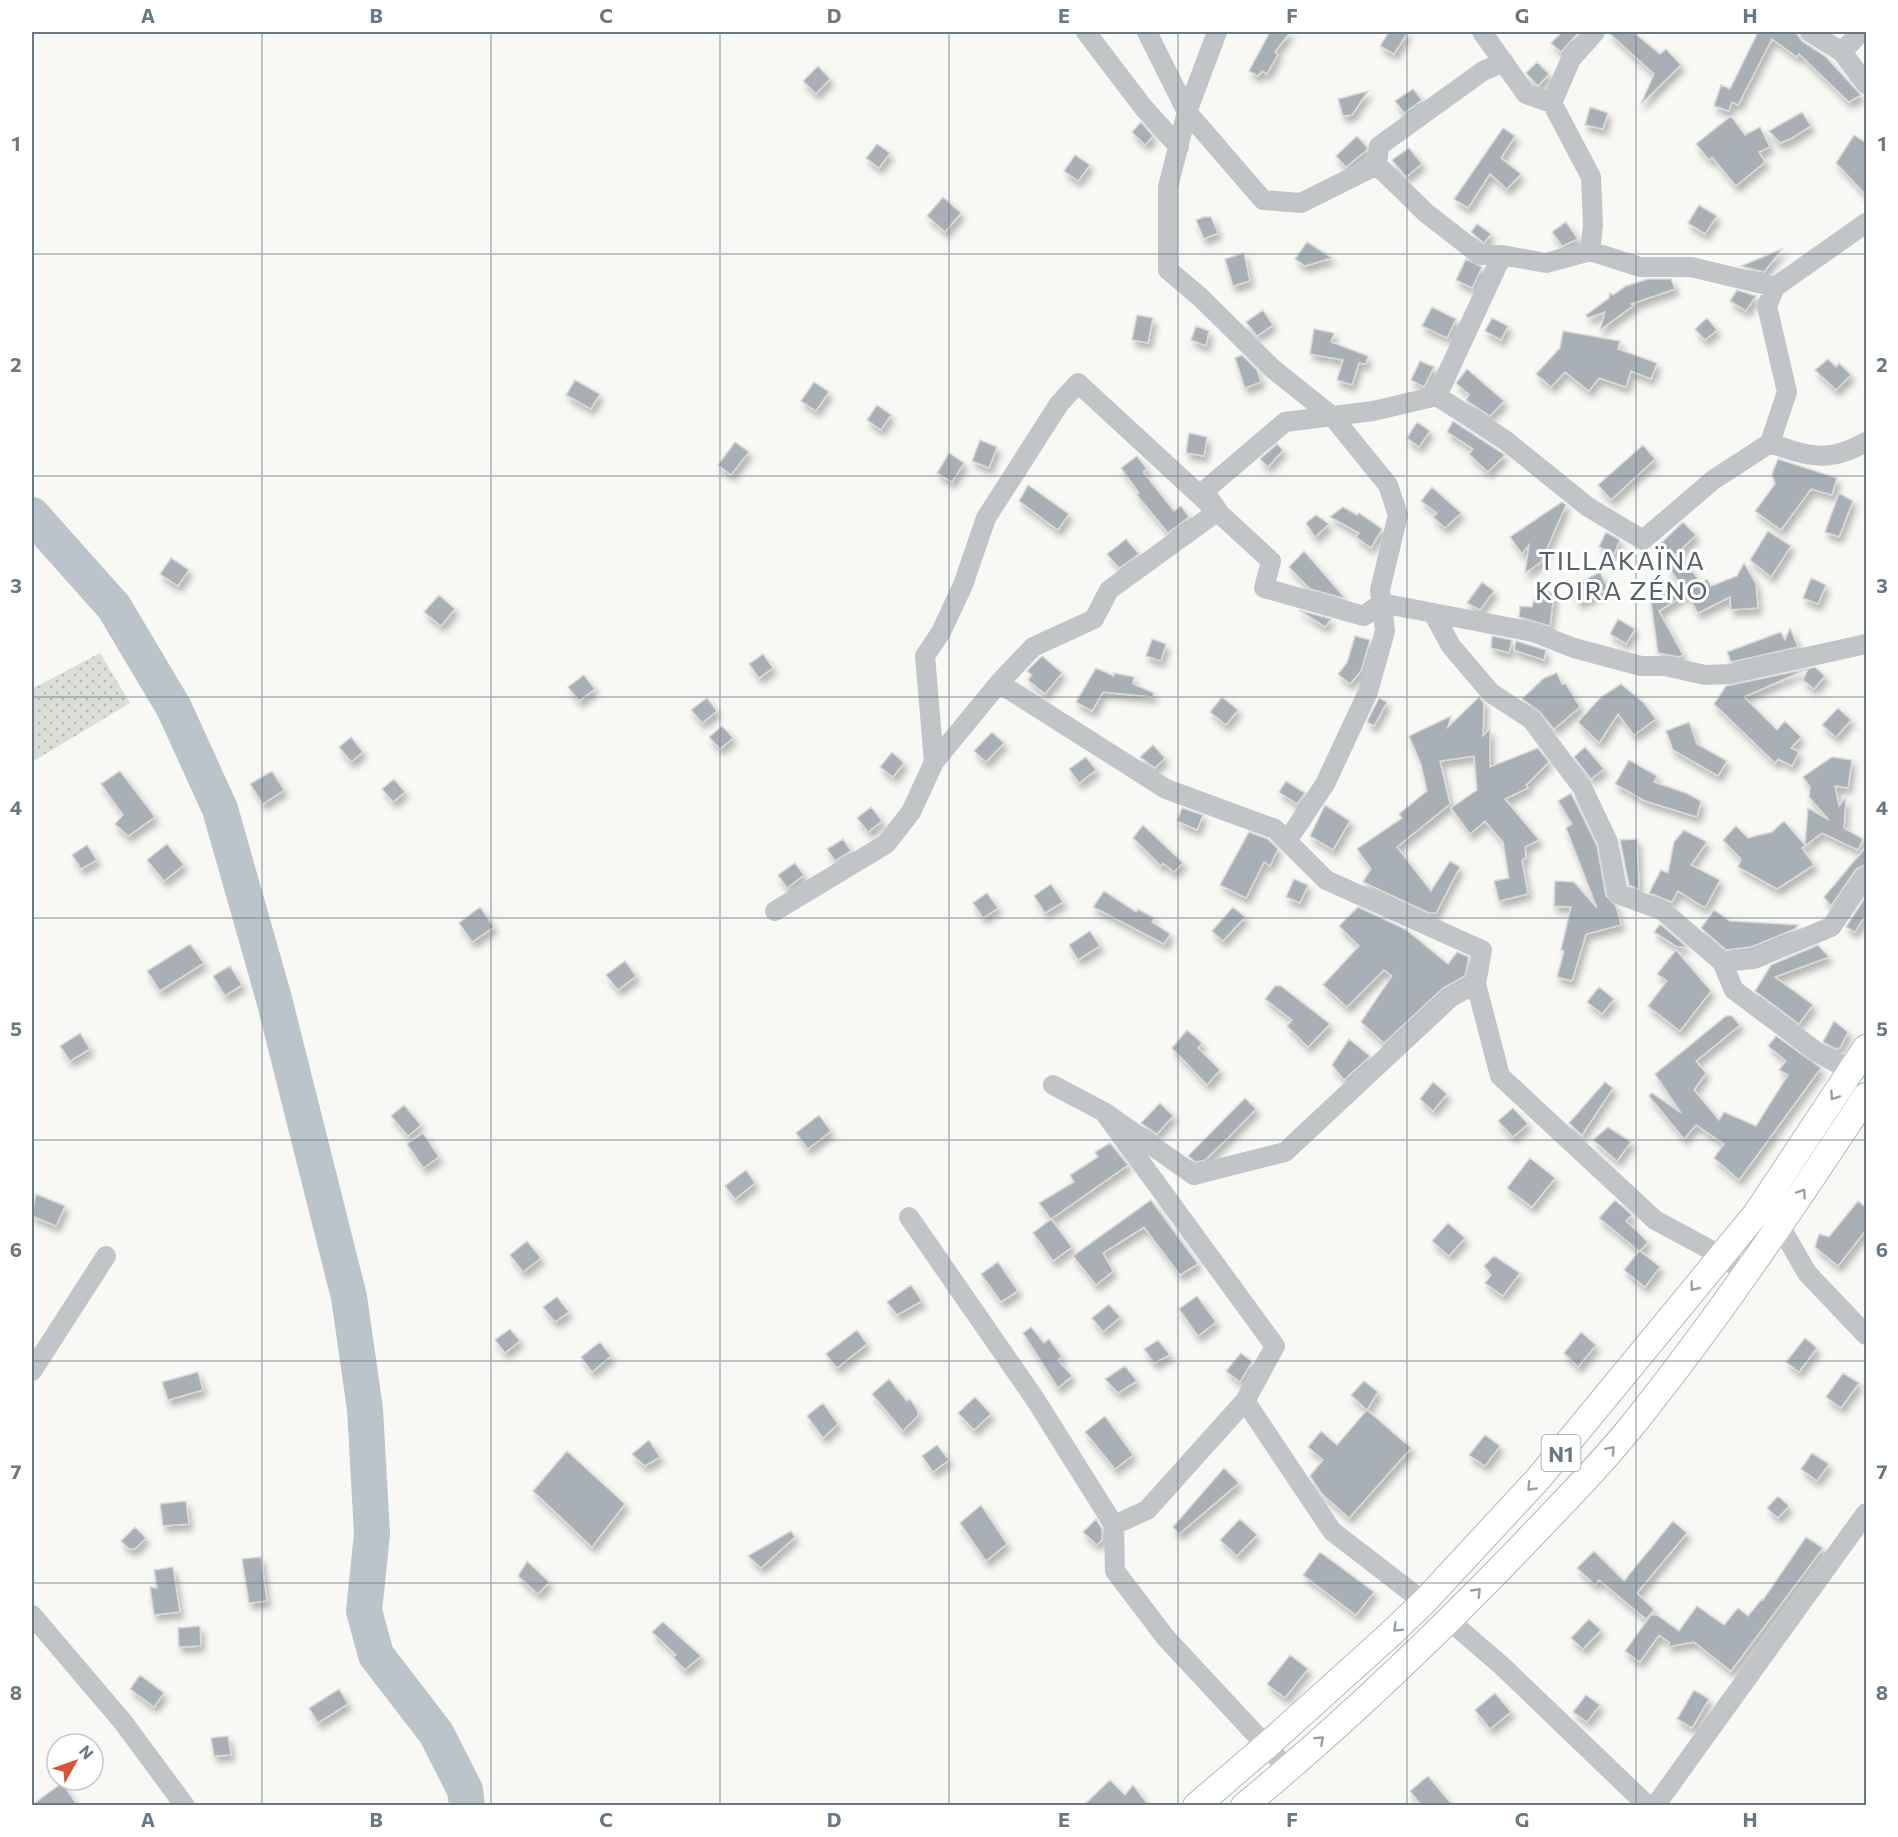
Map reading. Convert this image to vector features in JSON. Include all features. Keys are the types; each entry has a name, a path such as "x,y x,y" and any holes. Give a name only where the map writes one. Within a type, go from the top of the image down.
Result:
{"main road":[{"name":"N1","path":"1196,1806 1265,1748 1424,1602 1539,1479 1616,1388 1720,1255 1756,1214 1866,1048"},
{"name":"N1","path":"1244,1806 1288,1769 1450,1621 1582,1483 1634,1423 1780,1227 1866,1096"}],"street":[{"path":"1086,32 1143,107 1179,147"},
{"path":"1147,32 1187,112 1263,200 1301,202 1377,165"},
{"path":"1217,32 1187,112 1168,187 1168,270 1200,297 1273,369 1332,416 1388,485 1398,515 1380,590 1385,631 1368,692 1324,784 1287,841"},
{"path":"1482,32 1526,94 1552,103 1591,177 1593,225 1590,251"},
{"path":"1552,103 1570,59 1595,32"},
{"path":"1810,32 1842,52 1866,84"},
{"path":"1842,52 1861,32"},
{"path":"1377,165 1379,146 1483,71 1504,62"},
{"path":"1377,165 1426,213 1480,255 1502,255 1546,263 1590,251 1640,267 1691,267 1775,287"},
{"path":"1218,511 1204,491 1286,422 1373,411 1437,396 1505,440 1588,507 1643,540 1713,480 1770,443 1787,392 1767,306 1775,287 1866,224"},
{"path":"1437,396 1502,255"},
{"path":"934,762 925,656 941,632 963,585 986,518 1059,404 1078,383 1271,561 1264,588 1364,616 1381,603 1533,632 1574,648 1641,666 1665,666 1705,675 1730,674 1866,644"},
{"path":"1770,443 1804,455 1844,454 1866,442"},
{"path":"776,911 886,844 911,812 934,762 999,683 1034,647 1094,619 1109,590 1218,511"},
{"path":"1433,613 1451,646 1491,693 1531,719 1582,787 1608,842 1618,894 1662,910 1722,962 1734,990 1817,1052 1851,1071"},
{"path":"999,683 1166,789 1275,829 1326,880 1482,950 1476,984 1500,1076 1655,1220 1720,1255 1746,1273"},
{"path":"1722,962 1754,959 1831,927 1866,876"},
{"path":"1053,1085 1104,1112 1194,1175 1285,1152 1451,997 1476,984"},
{"path":"1104,1112 1275,1346 1245,1401 1147,1510 1114,1525"},
{"path":"909,1217 1035,1399 1114,1525 1115,1571 1166,1638 1265,1748 1288,1769"},
{"path":"1780,1227 1807,1273 1866,1335"},
{"path":"32,1371 106,1256"},
{"path":"1245,1401 1332,1531 1424,1602"},
{"path":"1655,1806 1866,1513"},
{"path":"32,1614 123,1722 185,1806"},
{"path":"1450,1621 1510,1674 1648,1806"}],"shaded area":[{"path":"100,653 130,703 32,762 32,689"}],"building":[{"path":"1270,32 1290,32 1275,52 1278,54 1267,74 1262,71 1258,76 1249,71"},
{"path":"1389,32 1408,32 1394,54 1380,46"},
{"path":"1562,32 1579,32 1561,52 1551,43"},
{"path":"1608,32 1633,32 1660,54 1666,49 1681,65 1641,104 1654,74"},
{"path":"1758,32 1795,32 1803,42 1825,56 1861,95 1849,102 1799,54 1797,57 1772,39 1738,105 1732,102 1729,111 1714,106 1721,85 1730,89"},
{"path":"1537,62 1549,74 1538,86 1526,73"},
{"path":"818,66 830,79 816,94 803,81"},
{"path":"1413,89 1422,100 1404,113 1395,101"},
{"path":"1368,91 1352,115 1343,116 1338,99"},
{"path":"1590,107 1608,113 1603,129 1585,125"},
{"path":"1802,112 1811,126 1792,138 1780,143 1769,131"},
{"path":"1731,116 1745,135 1760,127 1770,147 1759,152 1765,162 1736,186 1712,157 1709,160 1696,144"},
{"path":"1141,122 1153,136 1145,145 1132,132"},
{"path":"1503,128 1515,136 1501,158 1521,174 1507,189 1490,174 1468,208 1454,199"},
{"path":"1854,135 1866,143 1866,195 1836,163"},
{"path":"1357,136 1367,150 1346,167 1336,156"},
{"path":"877,144 890,153 879,168 866,158"},
{"path":"1409,148 1422,164 1406,177 1392,160"},
{"path":"1075,155 1090,165 1078,181 1064,171"},
{"path":"943,197 961,213 945,232 927,216"},
{"path":"1699,205 1717,216 1705,234 1688,223"},
{"path":"1211,217 1218,233 1204,239 1196,220"},
{"path":"1566,222 1578,239 1562,246 1552,232"},
{"path":"1477,224 1491,234 1484,243 1471,232"},
{"path":"1307,242 1332,258 1305,266 1295,259"},
{"path":"1782,249 1764,272 1741,266"},
{"path":"1244,253 1250,281 1233,286 1225,259"},
{"path":"1466,259 1482,267 1472,288 1456,280"},
{"path":"1648,279 1671,279 1675,289 1631,304 1634,305 1600,330 1605,312 1588,318 1586,315 1609,298 1610,293 1613,295 1626,286"},
{"path":"1737,290 1756,296 1746,311 1730,301"},
{"path":"1432,307 1456,319 1447,338 1422,326"},
{"path":"1263,310 1273,325 1257,336 1246,322"},
{"path":"1137,315 1153,318 1148,343 1132,340"},
{"path":"1492,318 1508,326 1501,340 1485,331"},
{"path":"1707,318 1717,330 1705,340 1695,329"},
{"path":"1196,326 1209,331 1206,346 1191,340"},
{"path":"1314,329 1334,333 1331,342 1368,356 1366,364 1359,363 1352,385 1337,380 1343,360 1310,354"},
{"path":"1563,331 1620,341 1618,349 1657,363 1651,379 1631,371 1626,387 1599,378 1589,391 1565,372 1551,387 1536,374 1560,348"},
{"path":"1242,355 1257,370 1261,382 1245,388 1235,358"},
{"path":"1828,359 1836,367 1839,363 1851,375 1836,390 1815,370"},
{"path":"1420,361 1434,367 1424,387 1411,380"},
{"path":"1467,369 1504,401 1490,416 1466,400 1469,395 1456,383"},
{"path":"575,380 600,394 591,409 566,395"},
{"path":"814,382 829,392 816,411 801,401"},
{"path":"877,405 891,415 881,430 867,420"},
{"path":"1453,421 1505,455 1488,472 1469,454 1473,449 1447,432"},
{"path":"1417,422 1430,431 1419,447 1407,438"},
{"path":"1189,433 1207,437 1204,456 1186,453"},
{"path":"980,440 997,447 989,468 972,461"},
{"path":"735,442 749,452 731,475 718,465"},
{"path":"1277,444 1283,450 1268,467 1260,459"},
{"path":"1643,445 1655,459 1611,500 1598,485"},
{"path":"949,453 964,463 952,482 937,473"},
{"path":"1137,456 1147,469 1143,472 1174,511 1181,506 1189,517 1168,533 1137,495 1139,493 1121,468"},
{"path":"1778,459 1837,478 1832,495 1811,489 1781,530 1755,511 1775,484 1772,474"},
{"path":"1028,485 1069,514 1058,530 1019,501"},
{"path":"1432,487 1461,513 1445,528 1433,517 1437,513 1421,501"},
{"path":"1839,493 1853,501 1839,537 1825,532"},
{"path":"1562,502 1566,505 1541,562 1525,573 1529,545 1522,554 1510,537"},
{"path":"1343,507 1357,515 1359,513 1382,529 1371,548 1356,537 1359,533 1330,517"},
{"path":"1316,515 1329,524 1315,537 1306,523"},
{"path":"1683,522 1696,535 1670,560 1657,547"},
{"path":"1768,531 1791,546 1771,577 1750,560"},
{"path":"1606,532 1620,540 1614,554 1599,547"},
{"path":"1126,539 1139,554 1119,568 1107,554"},
{"path":"1304,551 1343,598 1310,589 1289,567"},
{"path":"1681,557 1701,583 1707,579 1711,586 1737,576 1744,563 1756,584 1758,608 1731,610 1730,597 1698,613 1687,593 1659,611 1683,655 1679,657 1658,653 1650,595 1685,590 1668,567"},
{"path":"171,558 189,570 178,586 160,574"},
{"path":"1600,572 1608,589 1579,603 1571,587"},
{"path":"1811,578 1826,585 1818,604 1803,598"},
{"path":"1482,582 1494,591 1480,610 1467,603"},
{"path":"1537,589 1554,593 1550,626 1519,617 1520,606 1532,607"},
{"path":"439,595 455,609 441,626 424,612"},
{"path":"1299,610 1331,619 1325,627"},
{"path":"1618,619 1635,629 1626,644 1610,634"},
{"path":"1790,628 1798,647 1731,662 1727,652 1781,632 1785,640"},
{"path":"1355,636 1370,640 1361,671 1350,684 1338,674 1347,663"},
{"path":"1492,636 1512,640 1509,653 1491,648"},
{"path":"1152,639 1166,644 1161,661 1146,656"},
{"path":"1516,641 1546,650 1544,660 1514,650"},
{"path":"763,654 773,668 759,678 749,664"},
{"path":"1042,656 1062,673 1045,694 1028,680 1032,675 1027,671"},
{"path":"1815,667 1825,676 1814,689 1803,680 1808,669"},
{"path":"1096,668 1114,676 1114,673 1134,677 1133,684 1154,693 1153,697 1103,692 1092,711 1076,702"},
{"path":"1807,669 1744,697 1777,730 1785,721 1801,737 1791,748 1799,752 1792,766 1778,759 1775,763 1714,704 1726,686"},
{"path":"1557,673 1562,684 1566,684 1580,707 1554,729 1540,712 1522,699 1544,678"},
{"path":"584,675 595,689 579,701 568,687"},
{"path":"1621,684 1644,703 1656,719 1634,735 1618,714 1599,743 1578,722 1601,697"},
{"path":"1222,697 1238,710 1226,725 1210,712"},
{"path":"1479,697 1484,703 1483,736 1490,729 1490,767 1538,748 1549,762 1526,785 1528,788 1505,799 1539,840 1525,847 1526,858 1522,860 1528,894 1499,901 1494,881 1509,878 1503,842 1485,821 1470,834 1451,808 1477,790 1474,756 1440,761 1450,804 1397,847 1431,891 1450,861 1460,867 1436,913 1429,913 1363,882 1371,869 1357,849 1402,818 1399,814 1427,791 1421,764 1409,736 1451,716 1448,727"},
{"path":"707,698 717,711 702,723 691,710"},
{"path":"1379,698 1387,702 1374,726 1367,722"},
{"path":"1838,708 1851,720 1836,737 1822,725"},
{"path":"1689,722 1697,744 1727,761 1718,776 1673,750 1666,731"},
{"path":"722,726 733,738 720,749 709,737"},
{"path":"992,732 1004,743 986,762 974,751"},
{"path":"351,737 363,752 351,762 339,747"},
{"path":"1153,745 1165,758 1155,768 1140,757"},
{"path":"1585,747 1604,769 1591,779 1574,757"},
{"path":"892,752 904,763 893,777 880,767"},
{"path":"1086,757 1096,770 1079,783 1069,769"},
{"path":"1832,757 1852,760 1848,788 1835,786 1839,806 1846,797 1844,828 1863,839 1858,850 1822,833 1802,848 1814,865 1777,889 1738,867 1741,859 1723,840 1736,826 1748,838 1772,832 1784,821 1805,845 1808,808 1829,820 1809,797 1810,787 1803,777"},
{"path":"1629,760 1657,776 1654,782 1701,801 1697,817 1645,801 1615,784"},
{"path":"120,771 155,817 128,836 115,824 123,815 101,784"},
{"path":"272,771 284,790 263,804 250,784"},
{"path":"394,779 405,792 393,802 382,789"},
{"path":"1286,781 1305,793 1297,804 1279,792"},
{"path":"1571,793 1597,846 1606,896 1616,906 1621,925 1586,934 1572,981 1557,977 1571,907 1554,906 1555,881 1574,882 1597,908 1566,828 1572,824 1558,801"},
{"path":"1325,805 1350,821 1333,850 1310,836"},
{"path":"871,807 882,821 868,832 857,818"},
{"path":"1182,808 1203,815 1197,830 1177,821"},
{"path":"1143,825 1183,863 1174,872 1163,863 1161,866 1133,838"},
{"path":"1684,830 1707,842 1691,865 1720,880 1705,908 1678,891 1672,902 1649,893 1661,870 1668,873 1674,842"},
{"path":"1249,832 1268,839 1278,849 1270,866 1264,862 1246,898 1220,885"},
{"path":"843,839 851,851 835,861 827,849"},
{"path":"1637,839 1639,889 1629,885 1620,840"},
{"path":"167,844 184,865 164,881 147,860"},
{"path":"87,845 97,860 81,869 72,855"},
{"path":"1866,847 1866,864 1856,869 1831,906 1824,897"},
{"path":"795,863 804,875 787,888 778,875"},
{"path":"1294,879 1308,885 1300,903 1286,897"},
{"path":"1051,884 1063,902 1045,913 1034,896"},
{"path":"1104,891 1136,912 1138,909 1154,918 1152,922 1170,934 1164,944 1093,907"},
{"path":"987,893 998,908 983,918 973,903"},
{"path":"1866,896 1866,914 1855,932 1846,927"},
{"path":"480,907 494,927 472,942 459,923"},
{"path":"1233,907 1245,917 1223,941 1212,931"},
{"path":"1358,907 1405,929 1448,964 1457,952 1469,957 1465,976 1443,988 1384,1043 1361,1022 1392,976 1384,970 1347,1007 1323,985 1359,946 1339,926"},
{"path":"1714,910 1730,921 1798,925 1795,929 1751,947 1726,950 1701,928"},
{"path":"1660,924 1687,947 1677,947 1654,932"},
{"path":"1090,931 1100,946 1078,960 1069,945"},
{"path":"190,944 204,963 160,991 147,971"},
{"path":"1818,945 1829,957 1775,977 1813,1005 1799,1024 1755,991 1771,965"},
{"path":"1676,950 1711,991 1680,1031 1648,1006 1667,981 1657,974"},
{"path":"625,961 636,976 618,990 606,975"},
{"path":"230,966 242,985 225,996 213,976"},
{"path":"1275,986 1281,986 1330,1024 1308,1047 1287,1026 1292,1020 1265,999"},
{"path":"1599,987 1614,999 1602,1014 1587,1002"},
{"path":"1726,1016 1732,1016 1740,1025 1696,1061 1706,1073 1694,1090 1719,1120 1724,1112 1756,1126 1788,1075 1779,1070 1786,1061 1768,1046 1776,1036 1821,1068 1739,1180 1714,1158 1724,1144 1696,1125 1684,1139 1649,1096 1652,1093 1681,1113 1655,1074"},
{"path":"1834,1021 1848,1032 1840,1048 1836,1049 1823,1042"},
{"path":"1187,1030 1202,1043 1198,1048 1220,1070 1207,1085 1172,1048"},
{"path":"80,1033 90,1049 70,1061 60,1046"},
{"path":"1349,1039 1370,1056 1344,1080 1332,1065"},
{"path":"1433,1082 1447,1094 1433,1111 1420,1099"},
{"path":"1605,1082 1613,1088 1582,1135 1569,1123"},
{"path":"1245,1098 1256,1109 1228,1138 1205,1160 1196,1162 1188,1156"},
{"path":"1160,1103 1173,1116 1157,1134 1141,1123"},
{"path":"404,1105 421,1125 408,1136 391,1116"},
{"path":"1513,1108 1528,1124 1513,1137 1498,1121"},
{"path":"819,1115 831,1131 808,1149 796,1133"},
{"path":"1608,1127 1631,1142 1617,1161 1593,1140"},
{"path":"423,1133 439,1157 423,1168 407,1144"},
{"path":"1110,1143 1128,1165 1051,1219 1039,1203 1074,1182 1070,1175 1098,1157 1095,1152"},
{"path":"1530,1158 1555,1178 1532,1207 1507,1188"},
{"path":"746,1170 755,1183 735,1199 725,1186"},
{"path":"36,1194 65,1206 56,1226 32,1216"},
{"path":"1151,1200 1198,1264 1180,1275 1144,1227 1103,1253 1113,1271 1096,1285 1073,1256"},
{"path":"1615,1200 1632,1215 1626,1221 1648,1242 1640,1251 1660,1267 1645,1287 1624,1270 1639,1251 1599,1218"},
{"path":"1858,1201 1866,1208 1866,1230 1838,1266 1815,1247 1819,1234 1829,1237"},
{"path":"1051,1219 1072,1247 1053,1261 1033,1233"},
{"path":"1448,1223 1465,1238 1449,1256 1432,1241"},
{"path":"527,1241 541,1258 523,1272 510,1255"},
{"path":"1494,1256 1520,1273 1503,1296 1485,1283 1491,1275 1484,1266"},
{"path":"998,1262 1018,1291 1001,1302 981,1274"},
{"path":"911,1285 922,1301 897,1315 887,1302"},
{"path":"1197,1296 1216,1322 1198,1336 1179,1309"},
{"path":"557,1297 569,1312 555,1322 543,1307"},
{"path":"1109,1304 1120,1317 1103,1332 1092,1318"},
{"path":"1031,1327 1044,1343 1049,1339 1062,1357 1058,1360 1072,1376 1058,1388 1023,1333"},
{"path":"510,1329 520,1341 505,1353 495,1340"},
{"path":"857,1330 867,1344 837,1368 826,1354"},
{"path":"1581,1332 1596,1345 1578,1367 1564,1353"},
{"path":"1805,1338 1817,1348 1799,1372 1786,1362"},
{"path":"1158,1340 1170,1355 1154,1363 1144,1349"},
{"path":"600,1342 611,1356 592,1372 581,1357"},
{"path":"1241,1353 1252,1362 1240,1382 1226,1371"},
{"path":"1125,1366 1137,1381 1118,1393 1105,1379"},
{"path":"198,1372 203,1390 168,1400 162,1382"},
{"path":"1843,1373 1859,1383 1841,1408 1826,1397"},
{"path":"889,1379 907,1401 910,1399 918,1411 918,1416 903,1431 872,1394"},
{"path":"1364,1381 1378,1392 1367,1410 1351,1395"},
{"path":"975,1397 991,1414 974,1430 958,1413"},
{"path":"823,1403 838,1424 823,1438 807,1416"},
{"path":"1367,1410 1411,1448 1349,1518 1322,1494 1310,1476 1323,1460 1308,1447 1321,1431 1337,1445"},
{"path":"1105,1416 1133,1455 1115,1469 1085,1432"},
{"path":"1485,1435 1500,1446 1485,1466 1469,1455"},
{"path":"649,1440 660,1457 645,1466 632,1454"},
{"path":"937,1445 949,1460 933,1472 922,1456"},
{"path":"567,1451 625,1504 592,1547 533,1491"},
{"path":"1812,1453 1829,1464 1817,1481 1801,1469"},
{"path":"1224,1468 1239,1483 1179,1534 1173,1527"},
{"path":"1778,1496 1789,1506 1778,1518 1767,1508"},
{"path":"186,1501 189,1524 163,1526 160,1504"},
{"path":"981,1505 1007,1544 986,1561 960,1523"},
{"path":"1096,1519 1102,1529 1102,1540 1097,1545 1083,1532"},
{"path":"1240,1519 1257,1535 1237,1556 1220,1540"},
{"path":"1673,1521 1687,1533 1637,1593 1654,1610 1646,1619 1599,1580 1595,1585 1577,1568 1594,1551 1624,1581"},
{"path":"135,1527 146,1538 135,1549 129,1549 121,1541"},
{"path":"791,1531 795,1537 761,1568 748,1556"},
{"path":"1806,1537 1823,1548 1731,1671 1694,1642 1667,1647 1670,1643 1659,1635 1640,1662 1625,1651 1651,1615 1657,1615 1679,1631 1697,1606 1724,1625 1738,1608 1748,1616 1763,1600"},
{"path":"1320,1552 1374,1592 1356,1615 1303,1575"},
{"path":"261,1557 267,1601 249,1603 242,1559"},
{"path":"527,1561 549,1582 538,1594 518,1576"},
{"path":"173,1567 180,1612 154,1615 150,1587 157,1588 154,1570"},
{"path":"1589,1619 1601,1630 1583,1649 1571,1638"},
{"path":"663,1622 701,1656 685,1670 673,1657 676,1655 652,1632"},
{"path":"200,1626 201,1646 179,1647 178,1628"},
{"path":"1290,1655 1308,1669 1285,1698 1267,1684"},
{"path":"140,1675 164,1693 154,1707 130,1689"},
{"path":"339,1689 348,1704 318,1723 309,1708"},
{"path":"1694,1690 1709,1699 1692,1728 1677,1719"},
{"path":"1495,1693 1511,1712 1490,1729 1475,1710"},
{"path":"1586,1695 1600,1705 1587,1722 1573,1712"},
{"path":"228,1736 231,1755 214,1756 211,1738"},
{"path":"1428,1776 1453,1806 1422,1806 1410,1791"},
{"path":"1110,1780 1125,1795 1133,1785 1149,1806 1083,1806"},
{"path":"50,1792 68,1792 78,1806 32,1806"}],"waterway":[{"path":"32,515 114,607 174,708 220,809 274,999 349,1297 365,1409 372,1534 364,1611 376,1655 436,1733 465,1790 467,1806"}],"district":[{"name":"TILLAKAÏNA KOIRA ZÉNO","path":"1622,574"}]}
